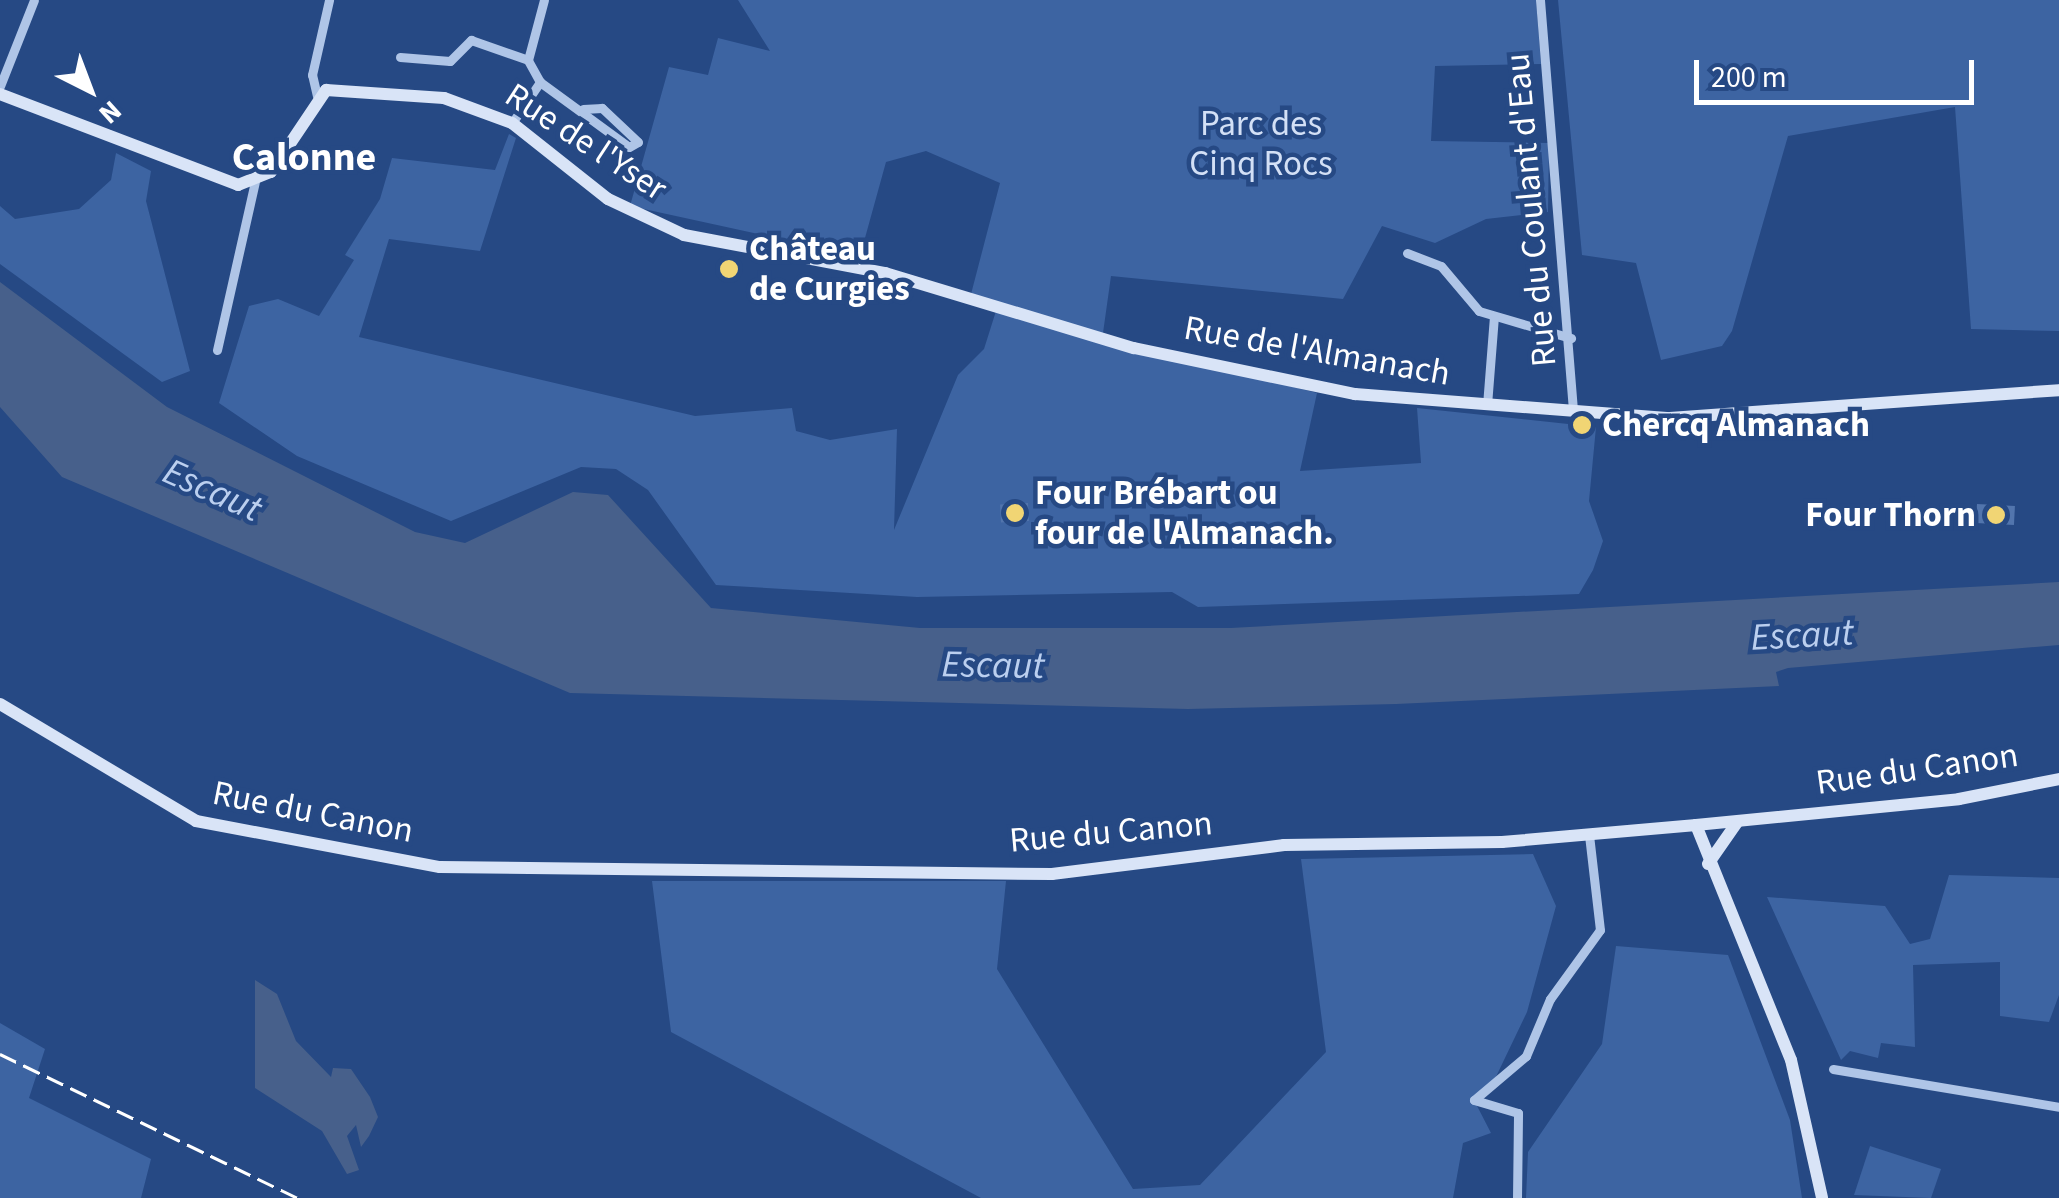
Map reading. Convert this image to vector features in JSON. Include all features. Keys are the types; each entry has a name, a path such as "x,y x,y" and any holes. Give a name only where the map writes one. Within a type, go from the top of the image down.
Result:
{"main road":[{"name":"Rue de l'Yser","path":"317,96 345,86 444,98 512,122 608,200 671,230 885,272 1054,324"},
{"path":"0,94 93,123 183,170 256,182 317,96"},
{"name":"Rue de l'Almanach","path":"1054,324 1277,381 1573,415 1757,414 2059,390"},
{"name":"Rue du Canon","path":"0,704 196,821 440,867 1052,874 1284,845 1588,835 1696,825 1959,800 2059,779"},
{"path":"1708,864 1738,821"},
{"path":"1696,825 1708,864 1791,1060 1822,1198"}],"street":[{"path":"0,86 34,0"},
{"path":"317,96 329,0"},
{"path":"544,0 528,60 540,82 583,109 628,146 638,142 602,108 583,109"},
{"name":"Rue du Coulant d'Eau","path":"1540,0 1571,338 1573,415"},
{"path":"400,57 450,62 463,44 528,60"},
{"path":"512,122 540,82"},
{"path":"217,350 256,182"},
{"path":"1407,253 1441,266 1494,317 1571,338"},
{"path":"1486,408 1494,317"},
{"path":"1517,1198 1518,1113 1474,1100 1526,1056 1550,999 1600,930 1588,835"},
{"path":"1833,1069 2059,1107"}],"green space":[{"name":"Parc des Cinq Rocs","path":"738,0 1536,0 1541,64 1435,66 1431,141 1549,143 1548,212 1486,219 1435,243 1382,226 1343,299 1111,276 1103,333 970,298 1000,183 926,151 886,162 860,256 630,206 669,67 708,75 718,38 770,51"},
{"path":"1558,0 2059,0 2059,331 1971,329 1955,107 1788,136 1732,331 1722,346 1661,360 1636,263 1582,255"},
{"path":"509,134 516,138 480,251 389,239 359,337 695,416 792,408 796,431 830,440 897,429 894,530 958,375 984,349 996,311 1317,393 1300,471 1421,463 1417,408 1596,427 1589,501 1603,541 1593,570 1579,594 1198,607 1172,592 917,597 716,585 648,490 616,469 581,467 451,521 297,456 219,403 249,306 278,299 319,316 354,260 345,255 380,199 392,158 495,170"},
{"path":"116,153 151,171 146,201 190,371 162,382 0,264 0,206 15,219 79,209 111,180"},
{"path":"1533,854 1556,906 1527,1012 1493,1083 1474,1100 1491,1133 1463,1143 1453,1198 981,1198 671,1032 652,881 1006,881 997,969 1133,1189 1200,1185 1326,1052 1301,859"},
{"path":"1949,875 2059,878 2059,995 2049,1022 2000,1016 2000,962 1913,965 1915,1047 1881,1043 1878,1058 1850,1051 1841,1060 1767,897 1885,906 1910,944 1930,939"},
{"path":"1616,946 1728,955 1790,1120 1802,1198 1526,1198 1528,1152 1602,1044"},
{"path":"0,1023 45,1049 29,1098 151,1159 141,1198 0,1198"},
{"path":"1870,1146 1941,1169 1931,1198 1854,1195"}],"water":[{"name":"Escaut","path":"0,282 167,407 415,532 465,543 573,492 608,495 711,608 920,628 1231,628 2059,582 2059,645 1788,668 1776,672 1779,686 1396,704 1188,709 570,693 62,477 0,407"},
{"path":"255,980 277,994 296,1041 331,1077 333,1068 351,1069 370,1097 378,1117 369,1136 361,1147 356,1125 347,1136 359,1170 347,1174 322,1131 255,1088"}],"building":[{"name":"Four Brébart ou four de l'Almanach.","path":"1028,503 1029,521 1001,522 1000,504"},
{"name":"Four Thorn","path":"1977,504 2015,506 2014,525 1976,523"}],"railway":[{"path":"0,1054 298,1198"}],"place":[{"name":"Château de Curgies","path":"729,269"},
{"name":"Chercq Almanach","path":"1582,425"},
{"name":"Four Brébart ou four de l'Almanach.","path":"1015,513"},
{"name":"Four Thorn","path":"1996,515"}],"district":[{"name":"Calonne","path":"304,158"}]}
